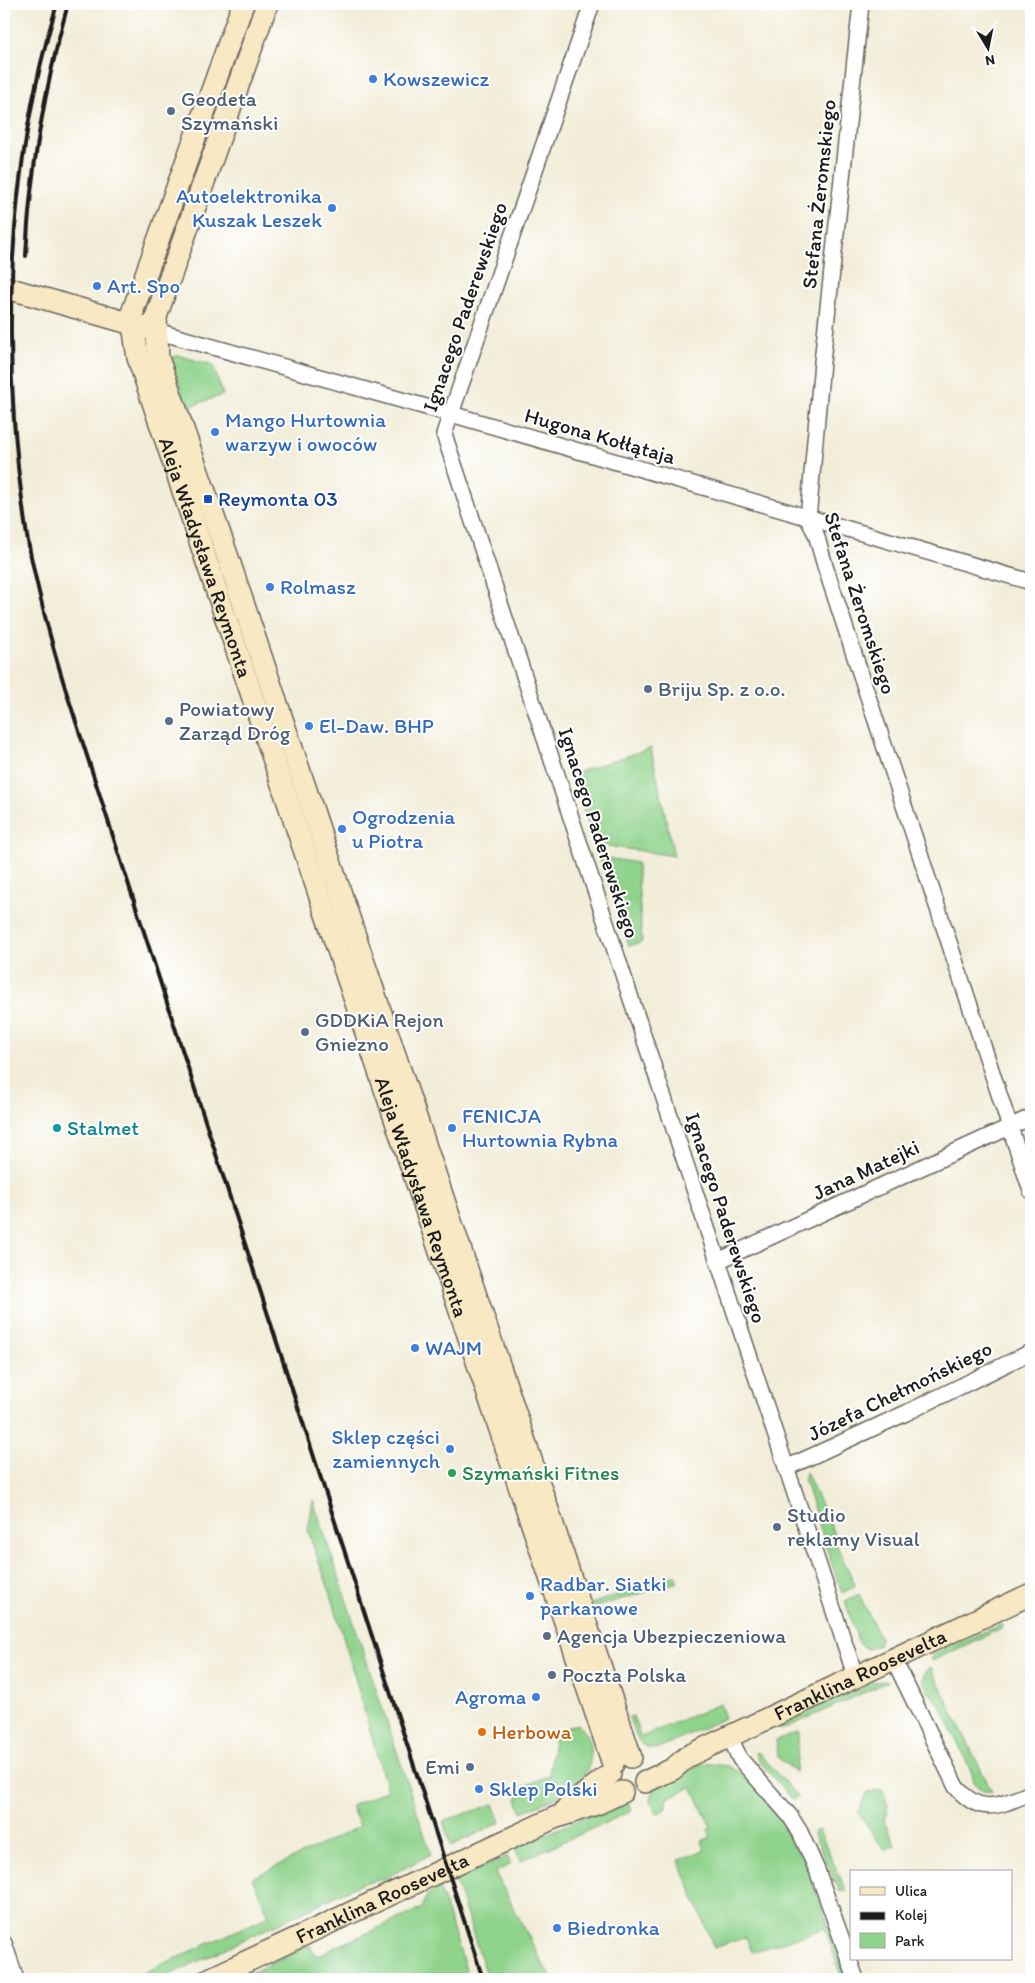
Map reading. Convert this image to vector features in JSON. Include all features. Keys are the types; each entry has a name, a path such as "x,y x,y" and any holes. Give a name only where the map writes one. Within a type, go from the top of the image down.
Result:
{"street":[{"name":"Aleja Władysława Reymonta","path":"243,4 133,310 133,325 138,358 604,1736 606,1759 604,1772 623,1771 224,546 158,358 156,316 267,4"},
{"name":"Ignacego Paderewskiego","path":"592,4 444,434 856,1678"},
{"name":"Stefana Żeromskiego","path":"860,4 808,519 816,534 824,566 1031,1191"},
{"path":"4,287 156,331"},
{"name":"Hugona Kołłątaja","path":"156,331 452,414 808,519 1031,582"},
{"name":"Jana Matejki","path":"718,1261 1031,1118"},
{"name":"Józefa Chełmońskiego","path":"786,1468 906,1413 1031,1352"},
{"name":"Franklina Roosevelta","path":"554,1818 623,1771 688,1756 1031,1594"},
{"path":"894,1660 956,1787 964,1797 973,1803 999,1806 1031,1793"},
{"path":"730,1737 740,1759 790,1816 800,1832 820,1877 856,1979"},
{"name":"Franklina Roosevelta","path":"209,1979 554,1818 598,1803 622,1792 636,1791 623,1771"},
{"path":"4,1943 16,1979"}],"green space":[{"path":"213,113 218,115 147,310 144,309"},
{"path":"177,355 213,365 223,395 187,407 171,360"},
{"path":"651,748 674,856 595,844 572,774"},
{"path":"600,857 637,863 642,942 629,946"},
{"path":"806,1472 834,1533 825,1537 823,1536 804,1480"},
{"path":"313,1500 431,1854 382,1880 363,1883 161,1979 130,1979 269,1916 252,1878 360,1826 351,1806 387,1790 333,1601 308,1531"},
{"path":"835,1542 855,1584 854,1587 842,1593 826,1547 826,1545"},
{"path":"675,1575 678,1582 596,1607 591,1604"},
{"path":"859,1594 880,1638 878,1645 868,1649 859,1644 845,1601"},
{"path":"1002,1624 1004,1627 932,1661 932,1654"},
{"path":"931,1668 992,1792 978,1787 974,1781 938,1701 924,1685 925,1671"},
{"path":"873,1682 888,1682 781,1730 779,1725"},
{"path":"720,1704 725,1718 656,1749 640,1743 629,1717 633,1716 641,1737"},
{"path":"578,1724 588,1738 590,1748 590,1761 586,1773 569,1790 522,1812 517,1800 523,1787 549,1775 554,1740 564,1729"},
{"path":"799,1731 796,1772 778,1758 776,1740"},
{"path":"758,1752 798,1797 793,1800 758,1760 755,1753"},
{"path":"703,1763 728,1766 741,1773 774,1809 804,1858 848,1979 842,1979 825,1928 752,1952 746,1937 714,1948 679,1860 704,1850 701,1841 711,1837 708,1829 711,1827 692,1787 667,1798 665,1809 657,1814 651,1802 653,1787"},
{"path":"883,1790 888,1806 884,1821 895,1845 884,1850 858,1812 868,1792"},
{"path":"622,1800 627,1801 632,1811 520,1861 515,1848"},
{"path":"494,1804 501,1822 451,1846 443,1821"},
{"path":"819,1830 846,1891 840,1892 813,1832"},
{"path":"507,1856 510,1865 495,1872 551,1979 488,1979 455,1880"},
{"path":"439,1887 469,1979 238,1979 310,1945 316,1956 423,1908 427,1895"}],"railway":[{"path":"57,4 40,69 27,134 12,268 11,336 18,470 27,536 35,576 67,694 483,1979"},
{"path":"26,256 31,192 40,129 52,66 68,4"}],"place":[{"name":"Kowszewicz","path":"373,79"},
{"name":"Geodeta Szymański","path":"171,111"},
{"name":"Autoelektronika Kuszak Leszek","path":"332,208"},
{"name":"Art. Spo","path":"97,286"},
{"name":"Mango Hurtownia warzyw i owoców","path":"215,432"},
{"name":"Reymonta 03","path":"208,499"},
{"name":"Rolmasz","path":"270,587"},
{"name":"Briju Sp. z o.o.","path":"648,689"},
{"name":"Powiatowy Zarząd Dróg","path":"169,721"},
{"name":"El-Daw. BHP","path":"309,726"},
{"name":"Ogrodzenia u Piotra","path":"342,829"},
{"name":"GDDKiA Rejon Gniezno","path":"305,1032"},
{"name":"Stalmet","path":"57,1128"},
{"name":"FENICJA Hurtownia Rybna","path":"452,1128"},
{"name":"WAJM","path":"415,1348"},
{"name":"Sklep części zamiennych","path":"450,1449"},
{"name":"Szymański Fitnes","path":"452,1473"},
{"name":"Studio reklamy Visual","path":"777,1527"},
{"name":"Radbar. Siatki parkanowe","path":"530,1596"},
{"name":"Agencja Ubezpieczeniowa","path":"547,1636"},
{"name":"Poczta Polska","path":"552,1675"},
{"name":"Agroma","path":"536,1697"},
{"name":"Herbowa","path":"482,1732"},
{"name":"Emi","path":"470,1767"},
{"name":"Sklep Polski","path":"479,1789"},
{"name":"Biedronka","path":"557,1928"}]}
